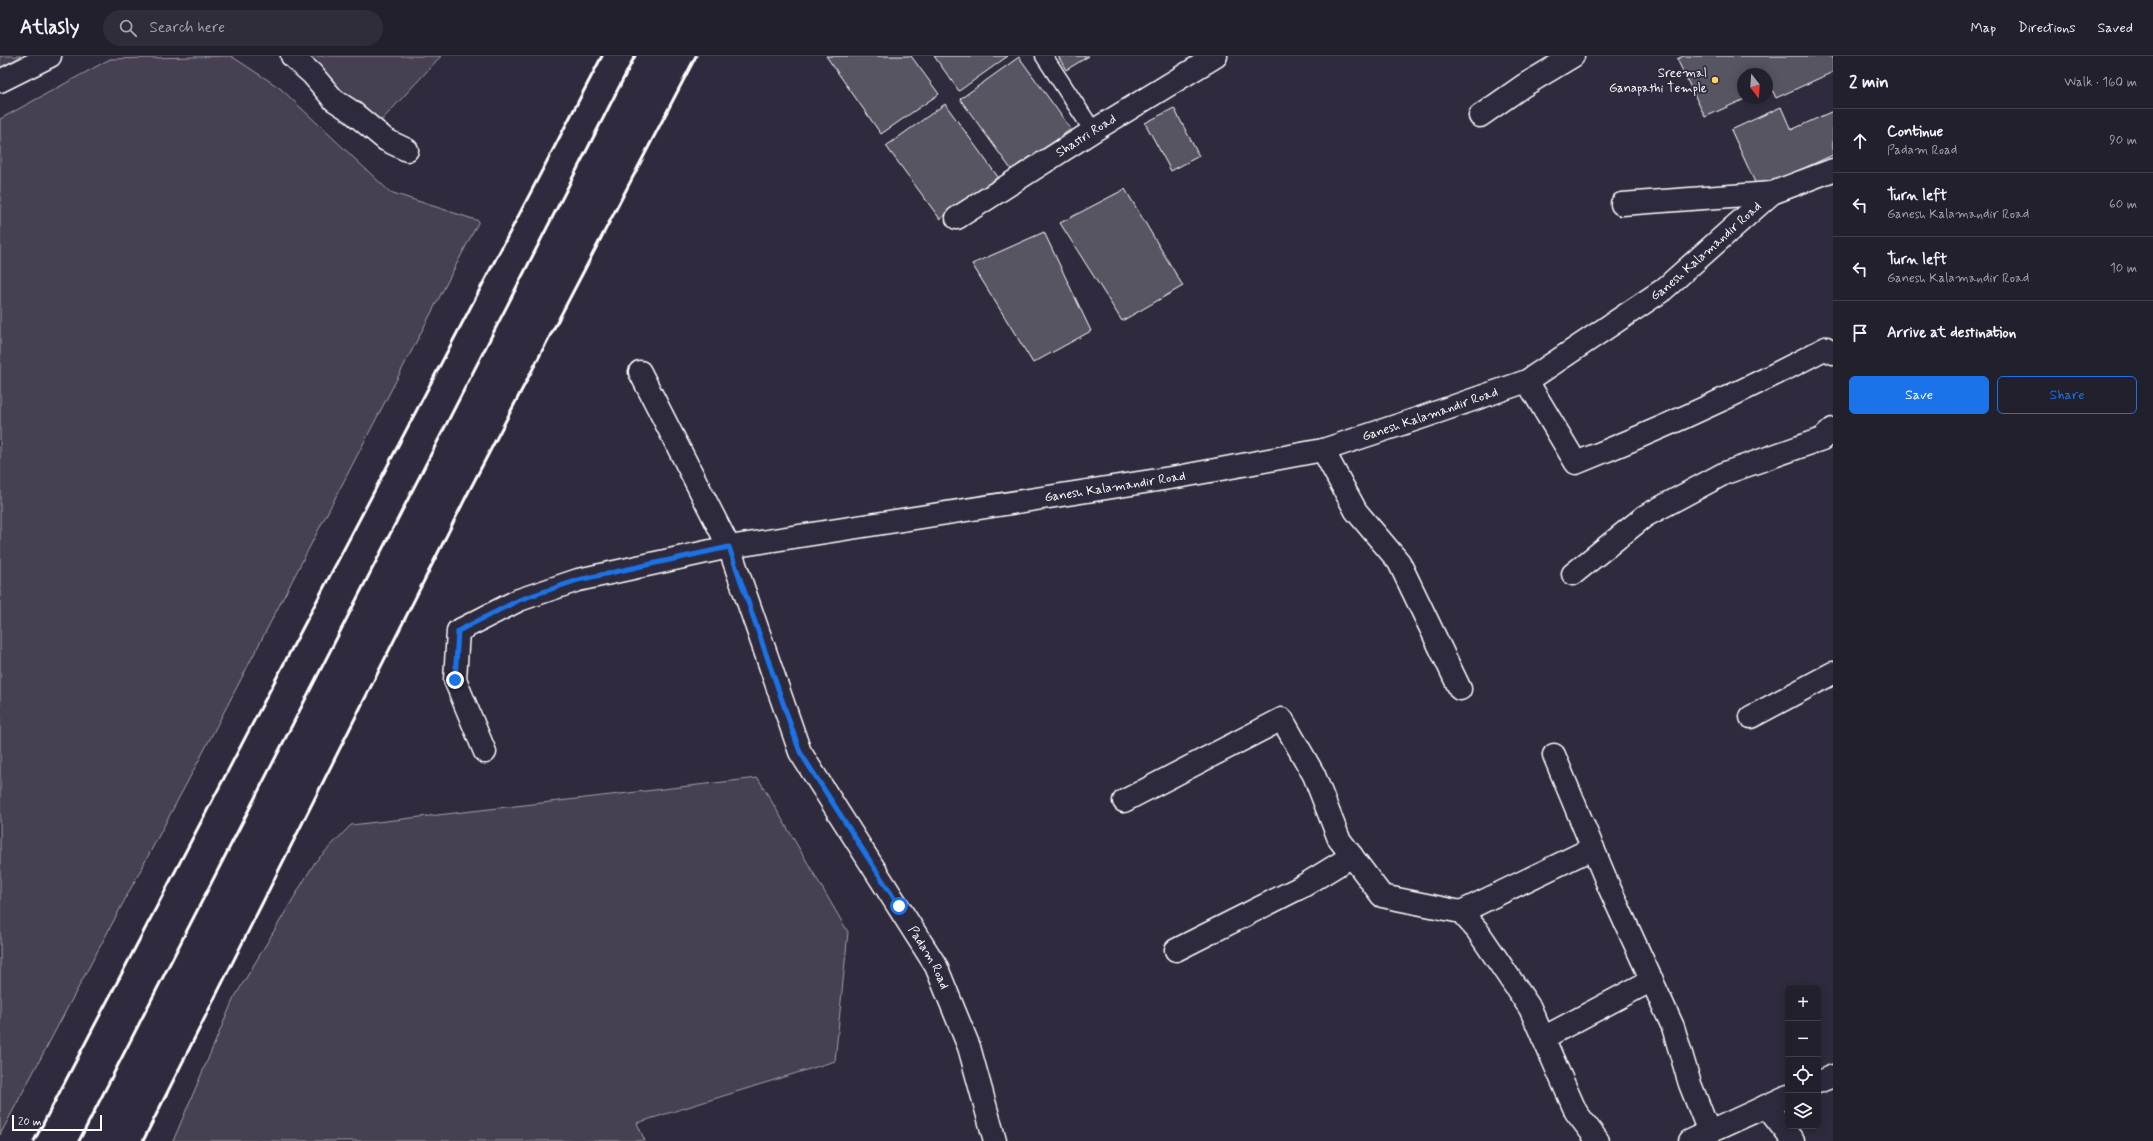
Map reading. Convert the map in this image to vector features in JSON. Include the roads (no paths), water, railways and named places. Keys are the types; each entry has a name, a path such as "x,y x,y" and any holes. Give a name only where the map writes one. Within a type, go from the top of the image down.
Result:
{"street":[{"path":"0,82 50,56"},
{"path":"292,56 312,74 334,100 351,111 386,140 407,150"},
{"name":"Shastri Road","path":"957,218 1093,131 1215,56"},
{"path":"1480,116 1523,86 1573,56"},
{"name":"Ganesh Kalamandir Road","path":"485,752 455,680 458,631 519,600 578,580 729,547 1183,476 1323,450 1527,381 1663,290 1772,193 1833,170"},
{"path":"1622,204 1772,193"},
{"path":"1527,381 1576,463 1635,440 1763,382 1826,348 1833,353"},
{"name":"Padam Road","path":"640,372 729,547 800,752 936,966 969,1047 995,1141"},
{"path":"1573,574 1645,516 1725,473 1822,439 1833,429"},
{"path":"1323,450 1356,511 1399,562 1460,689"},
{"path":"1750,716 1833,673"},
{"path":"1124,801 1282,719 1314,775 1339,839 1382,896 1461,912 1477,930 1530,1008 1576,1112 1598,1141"},
{"path":"1554,755 1593,848 1673,1027 1690,1084 1699,1137 1785,1097"},
{"path":"1461,912 1593,848"},
{"path":"1176,950 1303,886 1352,856"},
{"path":"1543,1038 1652,980"},
{"path":"1821,1081 1833,1076"},
{"path":"1766,1106 1793,1141"}],"lane":[{"path":"1044,56 1093,131"}],"railway":[{"path":"34,1141 602,56"},
{"path":"79,1141 635,56"},
{"path":"143,1141 468,493 696,56"}],"place":[{"name":"Sreemal Ganapathi Temple","path":"1715,80"}]}
